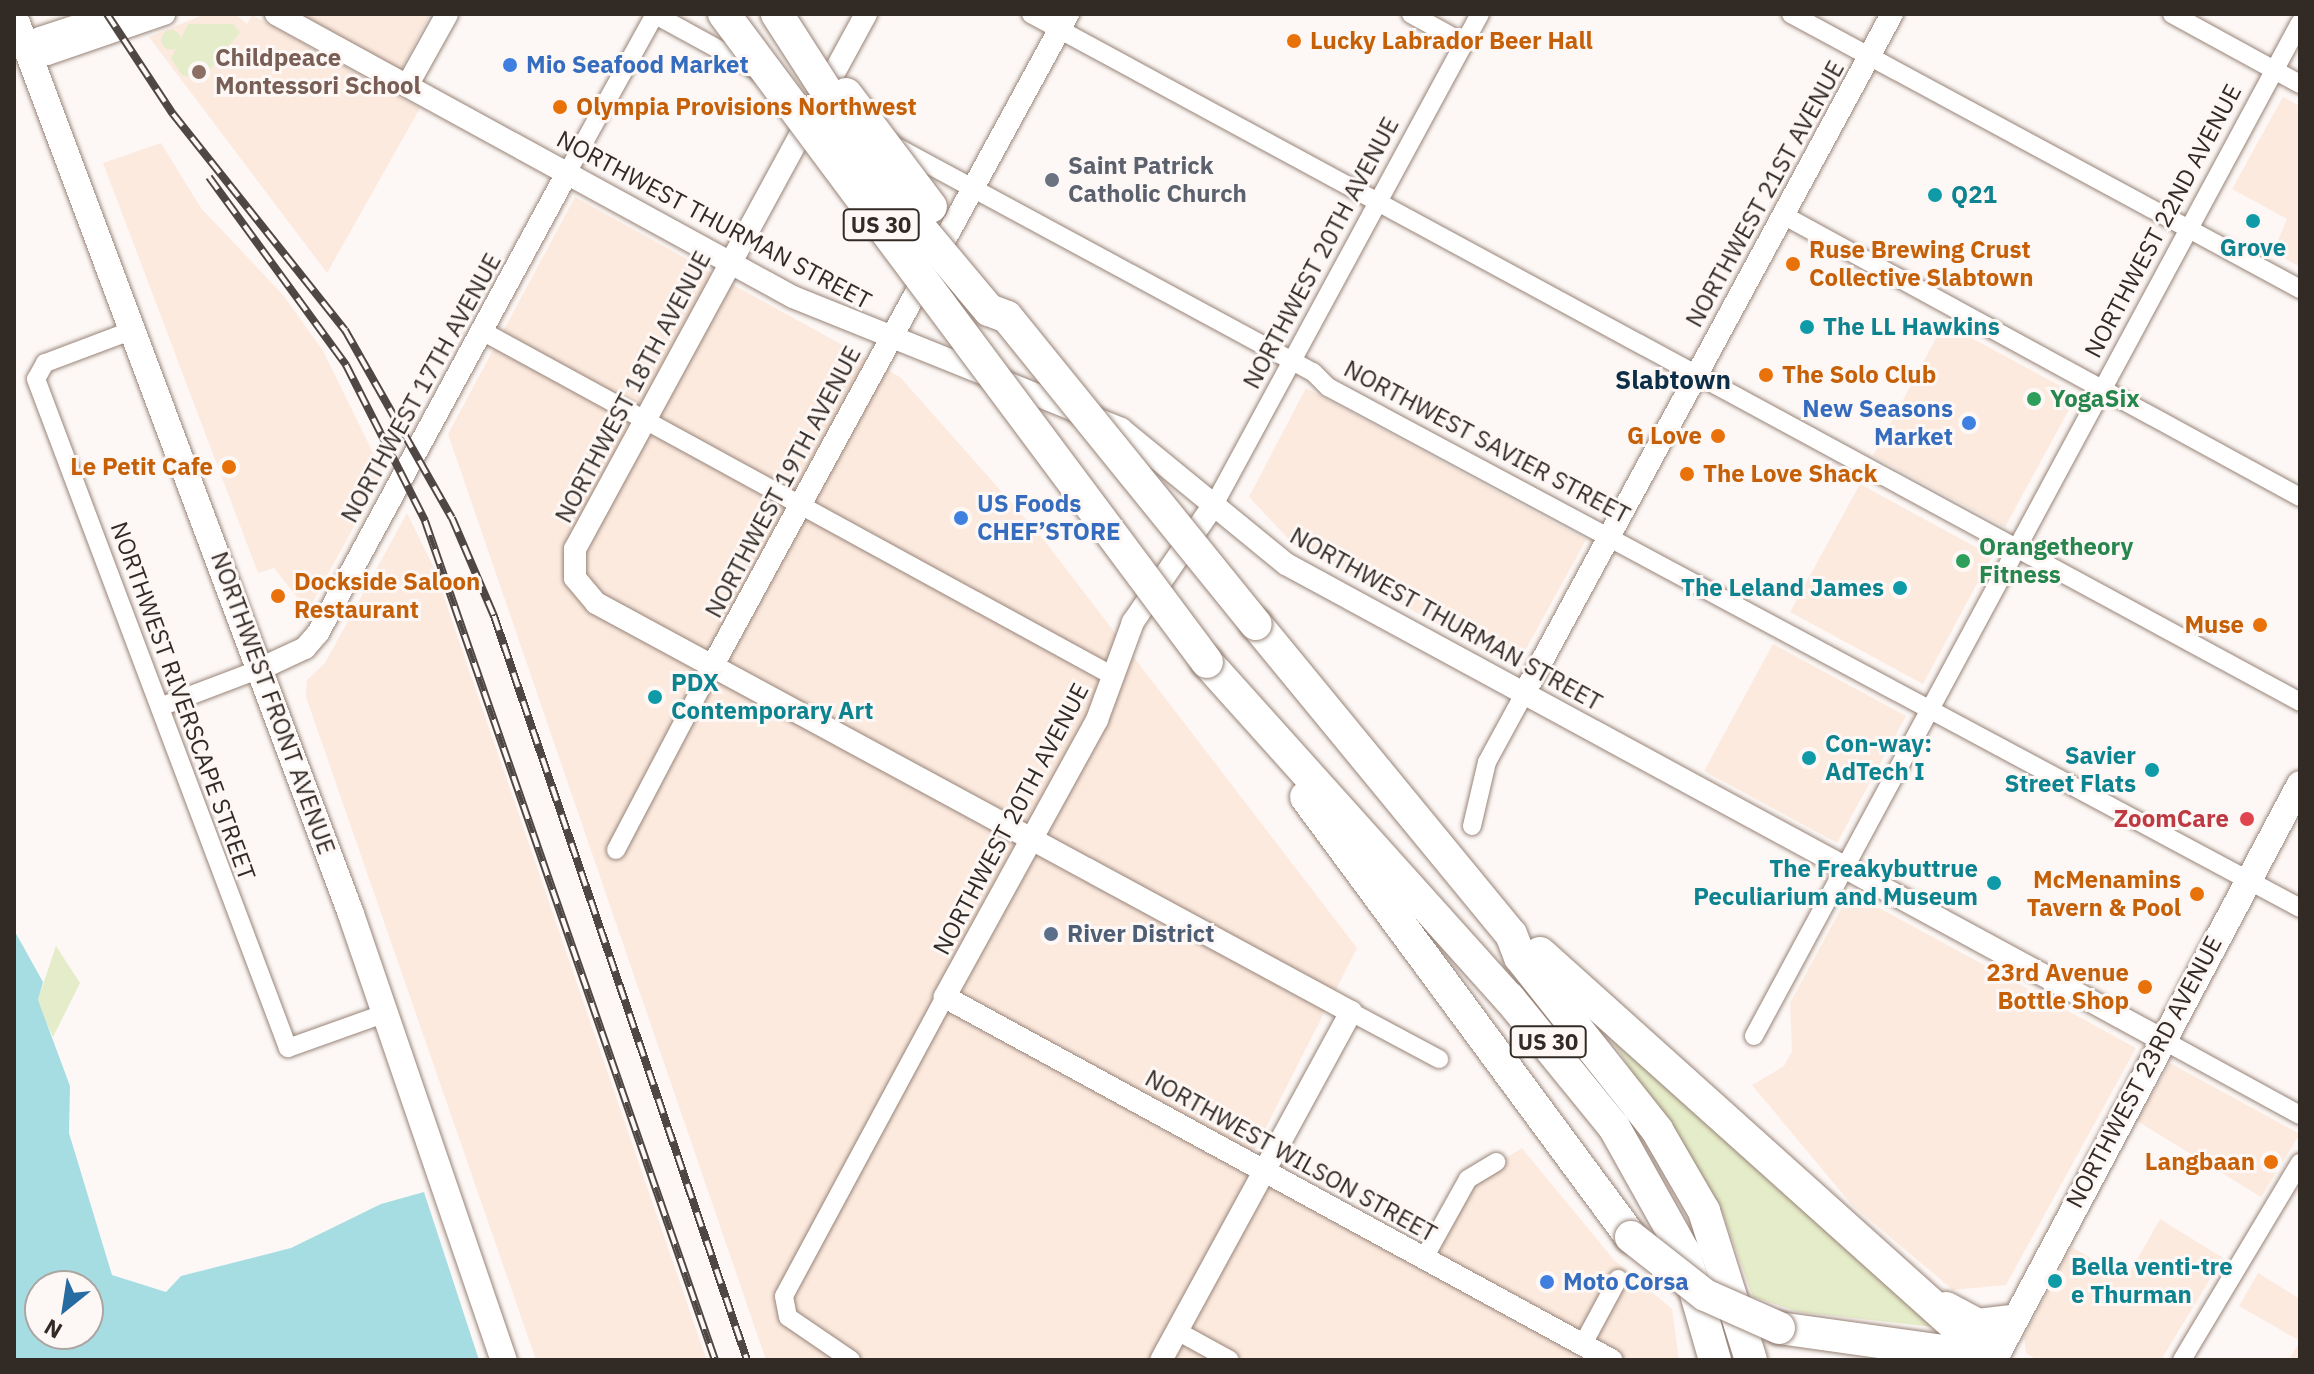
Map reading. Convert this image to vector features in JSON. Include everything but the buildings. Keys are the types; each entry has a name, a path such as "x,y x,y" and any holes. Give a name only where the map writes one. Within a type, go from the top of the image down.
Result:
{"highway":[{"name":"US 30","path":"724,14 995,385 1041,433 1207,662 1302,774 1475,959 1614,1127 1684,1252 1715,1360"},
{"name":"US 30","path":"734,14 989,310 1007,317 1511,934 1682,1172 1729,1272 1751,1360"},
{"path":"777,14 1013,376 1041,433"},
{"path":"791,14 1003,298 1007,317"},
{"path":"1302,774 1307,804 1631,1237 1705,1295 1779,1328 1991,1359"},
{"path":"1511,934 1529,942 1991,1359"},
{"path":"1823,1210 1958,1317 1978,1325 2010,1321"},
{"path":"1820,1334 1896,1360"}],"main road":[{"name":"NORTHWEST FRONT AVENUE","path":"14,15 386,1013 504,1360"},
{"name":"NORTHWEST 23RD AVENUE","path":"1991,1359 2300,784"}],"street":[{"path":"27,51 40,38 113,14"},
{"path":"27,51 47,54 164,14"},
{"name":"NORTHWEST THURMAN STREET","path":"276,14 730,262 891,338 1121,429 1286,564 2300,1115"},
{"path":"407,86 447,14"},
{"name":"NORTHWEST SAVIER STREET","path":"654,14 1313,372 1328,387 1930,705 2300,908"},
{"name":"NORTHWEST 17TH AVENUE","path":"160,707 260,669 305,648 318,633 654,14"},
{"name":"NORTHWEST 18TH AVENUE","path":"713,665 596,603 575,578 575,549 866,14"},
{"path":"1031,14 1063,22 1379,201 2300,702"},
{"path":"1411,14 1464,43"},
{"name":"NORTHWEST 20TH AVENUE","path":"851,1360 788,1317 784,1296 1032,838 1115,677 1144,602 1215,503 1480,14"},
{"path":"1791,14 2300,289"},
{"name":"NORTHWEST 21ST AVENUE","path":"1472,826 1487,762 1892,14"},
{"path":"2172,14 2300,84"},
{"name":"NORTHWEST 19TH AVENUE","path":"616,850 713,665 1063,22"},
{"name":"NORTHWEST 22ND AVENUE","path":"1754,1036 1842,866 2300,23"},
{"path":"1783,215 2300,497"},
{"name":"NORTHWEST RIVERSCAPE STREET","path":"133,330 36,370 160,707 288,1048 386,1013"},
{"path":"482,331 1115,677"},
{"path":"713,665 1439,1059"},
{"name":"NORTHWEST WILSON STREET","path":"945,997 1424,1258 1578,1352 1611,1360"},
{"path":"1161,1360 1351,1012"},
{"path":"1424,1258 1468,1179 1496,1162"},
{"path":"2182,1360 2300,1163"},
{"path":"1578,1352 1618,1279"},
{"path":"1177,1331 1230,1360"}],"shaded area":[{"path":"205,14 235,14 247,24 252,15 420,108 327,273 149,37"},
{"name":"Childpeace Montessori School","path":"294,14 430,14 400,72"},
{"path":"2283,97 2300,106 2300,267 2273,252 2287,219 2232,189"},
{"path":"161,143 201,208 284,296 323,351 383,473 308,611 274,568 258,573 103,163"},
{"path":"575,197 900,377 1040,535 1357,948 1248,1163 1424,1259 1469,1180 1522,1148 1614,1260 1672,1309 1679,1360 766,1360 448,434"},
{"name":"New Seasons Market","path":"1944,323 2077,395 2005,527 1873,456"},
{"path":"1306,388 1586,540 1516,667 1296,547 1249,497"},
{"name":"The Leland James","path":"1860,484 1992,556 1923,684 1790,612"},
{"path":"407,513 434,568 706,1358 536,1360 306,697 307,680 325,663"},
{"name":"Con-way: AdTech I","path":"1773,644 1906,716 1837,843 1704,771"},
{"path":"1850,892 2136,1048 2006,1285 1953,1290 1852,1205 1752,1085 1784,1066 1792,1051 1790,1003"},
{"path":"2170,1063 2300,1134 2261,1197 2137,1121"},
{"path":"2160,1219 2223,1258 2161,1360 2037,1360 2026,1353 2024,1336 2072,1247 2126,1279"},
{"path":"2258,1273 2300,1299 2300,1341 2239,1306"},
{"path":"2300,1341 2300,1360 2289,1360"}],"green space":[{"path":"188,24 233,24 240,32 201,81 182,75 171,59"},
{"path":"171,30 178,33 181,40 178,47 171,50 164,47 161,40 164,33"},
{"path":"56,946 80,983 53,1037 37,1002"},
{"path":"1612,1041 1942,1328 1799,1312 1753,1297 1720,1206"}],"water":[{"path":"14,930 43,982 38,1000 70,1086 69,1133 112,1275 166,1292 181,1276 291,1248 381,1204 424,1192 479,1360 14,1360"}],"railway":[{"path":"107,14 173,114 345,330 452,518 494,616 747,1360"},
{"path":"209,177 346,365 425,521 715,1360"}],"place":[{"name":"Lucky Labrador Beer Hall","path":"1294,41"},
{"name":"Mio Seafood Market","path":"510,65"},
{"name":"Childpeace Montessori School","path":"199,72"},
{"name":"Olympia Provisions Northwest","path":"560,107"},
{"name":"Saint Patrick Catholic Church","path":"1052,180"},
{"name":"Q21","path":"1935,195"},
{"name":"Grove","path":"2253,221"},
{"name":"Ruse Brewing Crust Collective Slabtown","path":"1793,264"},
{"name":"The LL Hawkins","path":"1807,327"},
{"name":"The Solo Club","path":"1766,375"},
{"name":"YogaSix","path":"2034,399"},
{"name":"New Seasons Market","path":"1969,423"},
{"name":"G Love","path":"1718,436"},
{"name":"Le Petit Cafe","path":"229,467"},
{"name":"The Love Shack","path":"1687,474"},
{"name":"US Foods CHEF’STORE","path":"961,518"},
{"name":"Orangetheory Fitness","path":"1963,561"},
{"name":"The Leland James","path":"1900,588"},
{"name":"Dockside Saloon Restaurant","path":"278,596"},
{"name":"Muse","path":"2260,625"},
{"name":"PDX Contemporary Art","path":"655,697"},
{"name":"Con-way: AdTech I","path":"1809,758"},
{"name":"Savier Street Flats","path":"2152,770"},
{"name":"ZoomCare","path":"2247,819"},
{"name":"The Freakybuttrue Peculiarium and Museum","path":"1994,883"},
{"name":"McMenamins Tavern & Pool","path":"2197,894"},
{"name":"River District","path":"1051,934"},
{"name":"23rd Avenue Bottle Shop","path":"2145,987"},
{"name":"Langbaan","path":"2271,1162"},
{"name":"Bella venti-tre e Thurman","path":"2055,1281"},
{"name":"Moto Corsa","path":"1547,1282"}],"district":[{"name":"Slabtown","path":"1673,380"}]}
